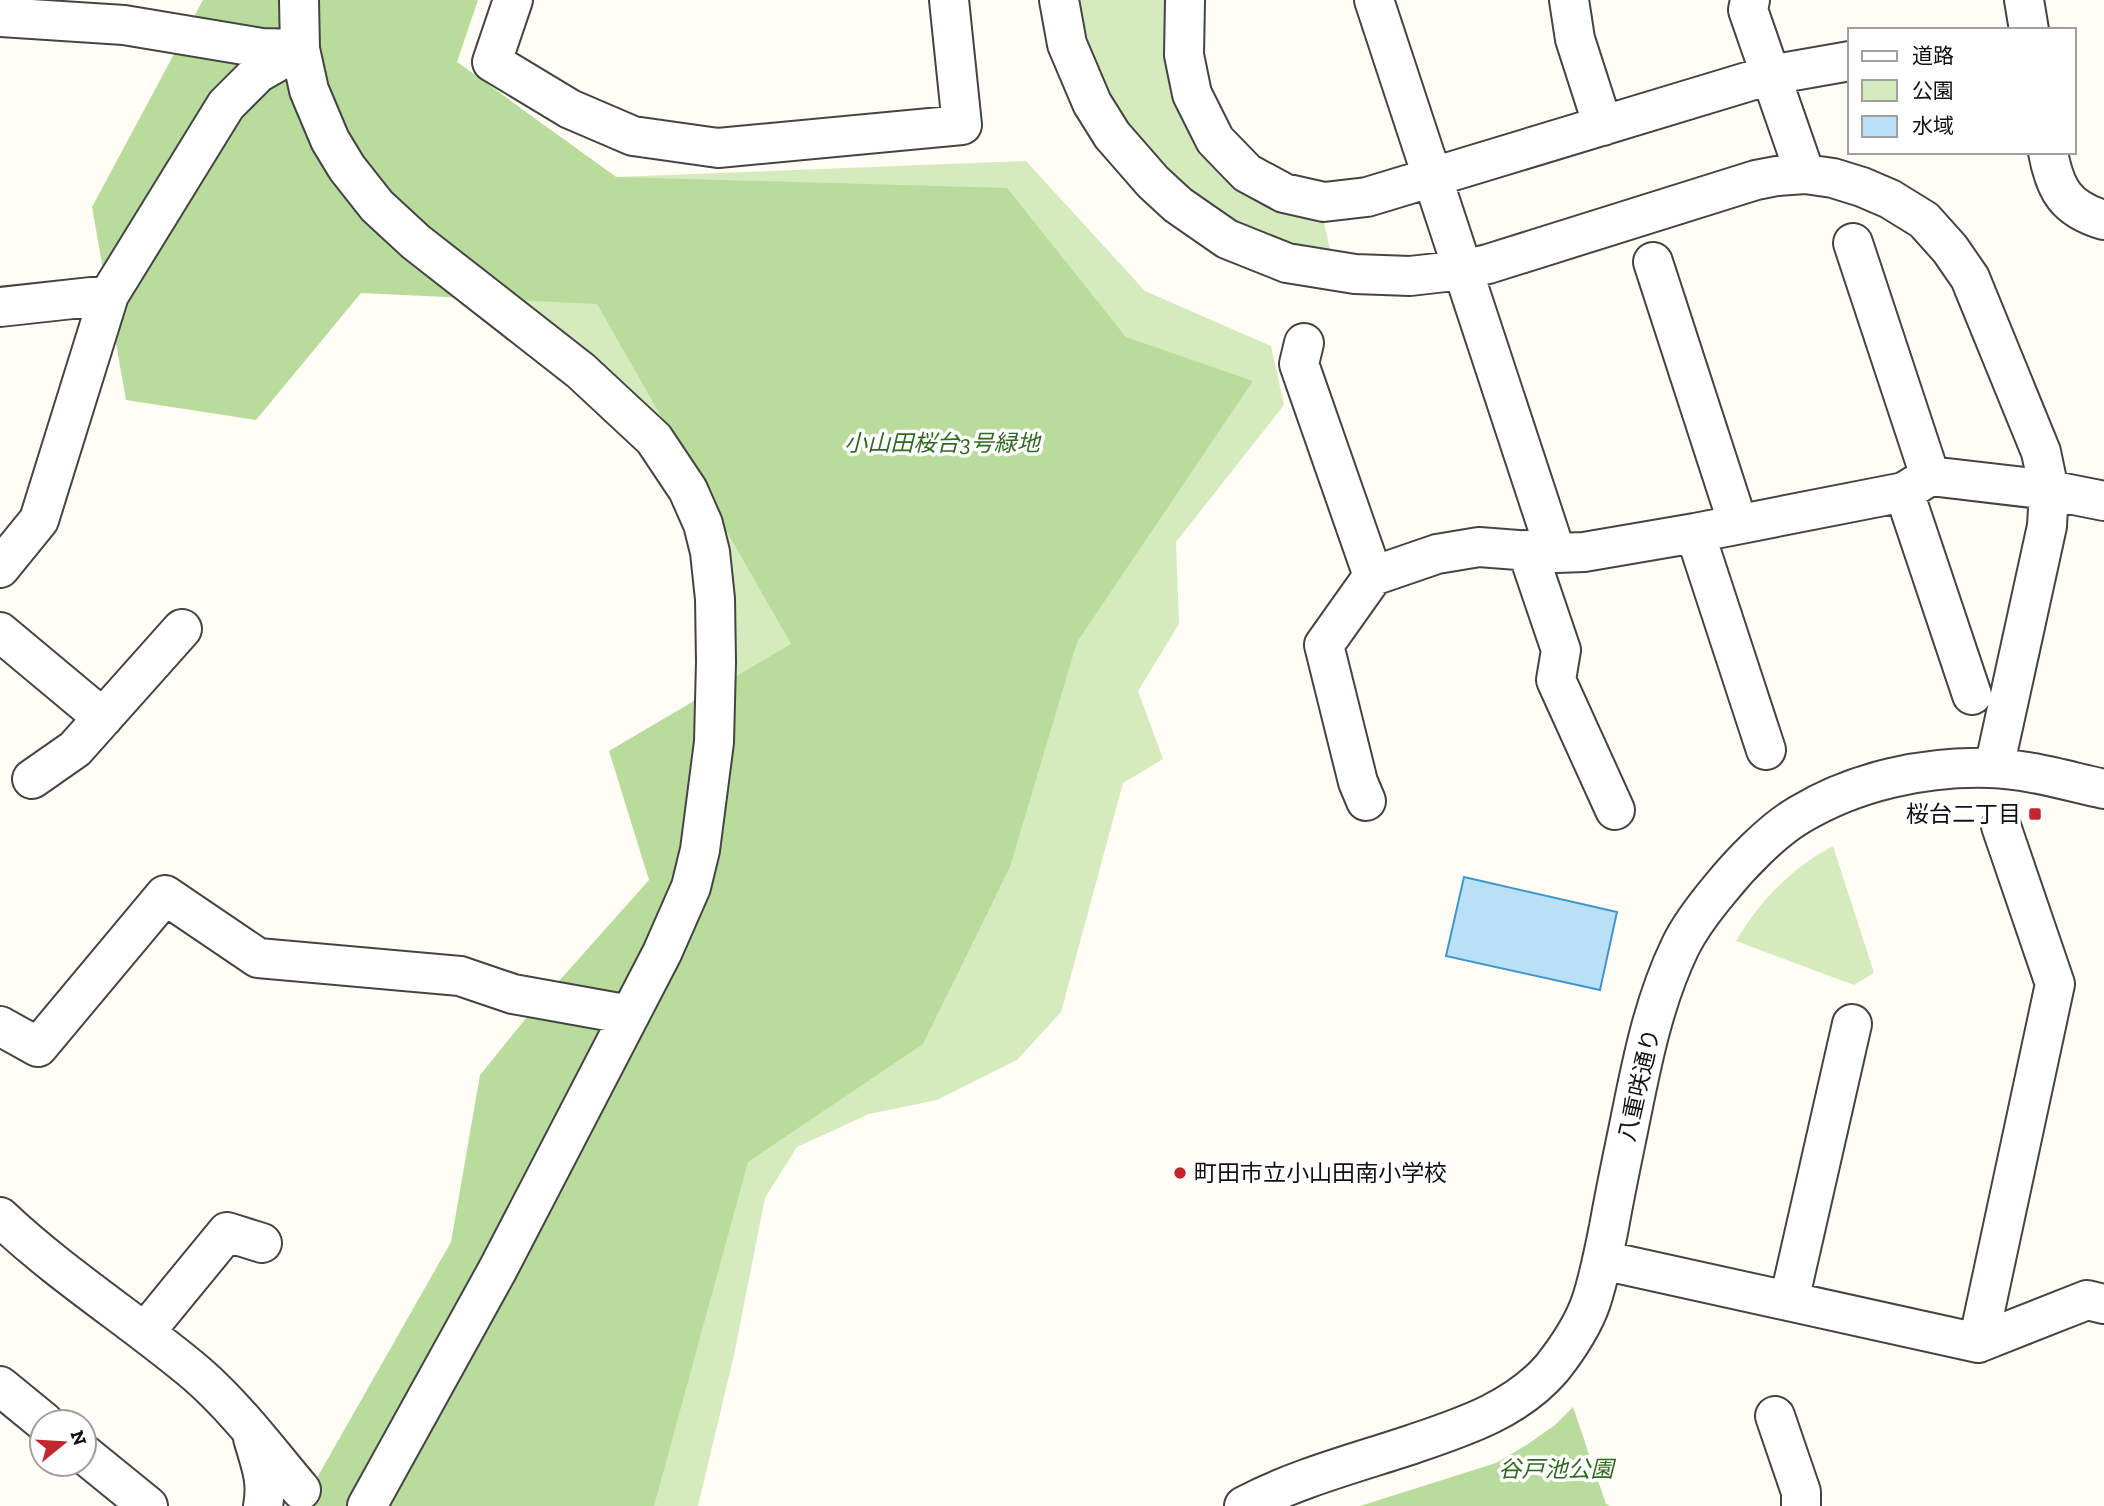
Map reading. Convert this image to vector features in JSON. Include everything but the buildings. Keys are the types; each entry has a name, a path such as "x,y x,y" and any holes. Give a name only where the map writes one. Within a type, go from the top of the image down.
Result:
{"street":[{"path":"299,0 300,49 309,90 330,139 347,168 377,206 416,242 581,371 654,439 688,490 703,524 713,571 716,662 714,742 700,850 687,898 662,953 498,1269 366,1506"},
{"path":"513,0 492,62 570,109 633,136 718,148 962,125 949,0"},
{"path":"1059,0 1067,44 1092,103 1112,135 1138,167 1178,205 1227,239 1287,263 1354,274 1410,276 1463,270 1756,180 1805,174 1833,178 1862,187 1924,220 1950,249 1969,278 2041,452 2049,490 2047,526 1994,768"},
{"path":"1185,0 1184,55 1192,94 1214,140 1247,173 1284,193 1324,202 1367,197 1770,75 1848,61"},
{"path":"1374,0 1463,270 1542,551 1561,650 1556,680 1615,810"},
{"path":"1569,0 1575,39 1603,126"},
{"path":"1751,0 1748,10 1805,174"},
{"path":"2024,0 2029,28"},
{"path":"0,17 124,25 262,48 300,49"},
{"path":"0,568 39,520 109,295 226,105 258,73 300,49"},
{"path":"2048,154 2051,170 2061,193 2074,208 2104,220"},
{"path":"1853,243 1972,695"},
{"path":"1653,262 1738,524"},
{"path":"0,307 109,295"},
{"path":"1304,343 1299,364 1373,576"},
{"path":"1366,801 1358,782 1324,645 1373,576 1437,554 1479,547 1584,552 1695,533 1917,484 2049,490 2104,501"},
{"path":"1695,533 1766,750"},
{"path":"32,779 75,749 182,629"},
{"path":"0,632 103,718"},
{"name":"八重咲通り","path":"1244,1506 1275,1490 1469,1425 1504,1407 1551,1369 1569,1344 1590,1304 1602,1260 1639,1074 1662,988 1681,945 1701,913 1750,855 1798,815 1841,794 1884,780 1930,771 1994,768 2104,789"},
{"path":"1978,1343 2054,984 2001,826"},
{"path":"0,1026 38,1047 164,895 258,958 460,976 513,994 630,1015"},
{"path":"1789,1301 1852,1024"},
{"path":"0,1217 24,1239 200,1377 250,1429 301,1490"},
{"path":"145,1332 228,1232 262,1243"},
{"path":"1602,1260 1978,1343 2087,1300 2104,1304"},
{"path":"0,1386 28,1409"},
{"path":"1775,1416 1801,1492 1801,1506"},
{"path":"250,1429 265,1478 263,1506"},
{"path":"98,1465 148,1506"}],"green space":[{"name":"小山田桜台3号緑地","path":"203,0 478,0 457,62 616,177 1007,188 1126,337 1253,381 1077,642 1010,867 923,1044 748,1162 654,1506 301,1506 451,1242 480,1075 527,1017 649,880 609,751 791,644 597,304 361,293 256,420 126,400 92,207"},
{"path":"1078,0 1169,0 1167,55 1174,103 1197,152 1236,190 1275,211 1323,219 1331,253 1284,244 1225,219 1186,189 1141,145 1107,96"},
{"name":"小山田桜台3号緑地","path":"457,62 616,177 1026,161 1145,291 1271,346 1284,405 1176,542 1179,624 1138,691 1163,759 1123,783 1061,1012 1017,1060 937,1100 869,1114 797,1147 765,1198 734,1355 698,1506 367,1506 714,742 688,490 502,308"},
{"path":"1833,846 1874,973 1854,985 1736,941 1755,912 1790,875"},
{"name":"谷戸池公園","path":"1573,1407 1606,1504 1610,1506 1360,1506 1496,1463 1555,1425"}],"water":[{"path":"1464,877 1617,912 1600,990 1446,956"}],"place":[{"name":"桜台二丁目","path":"2035,814"},
{"name":"町田市立小山田南小学校","path":"1180,1173"}]}
